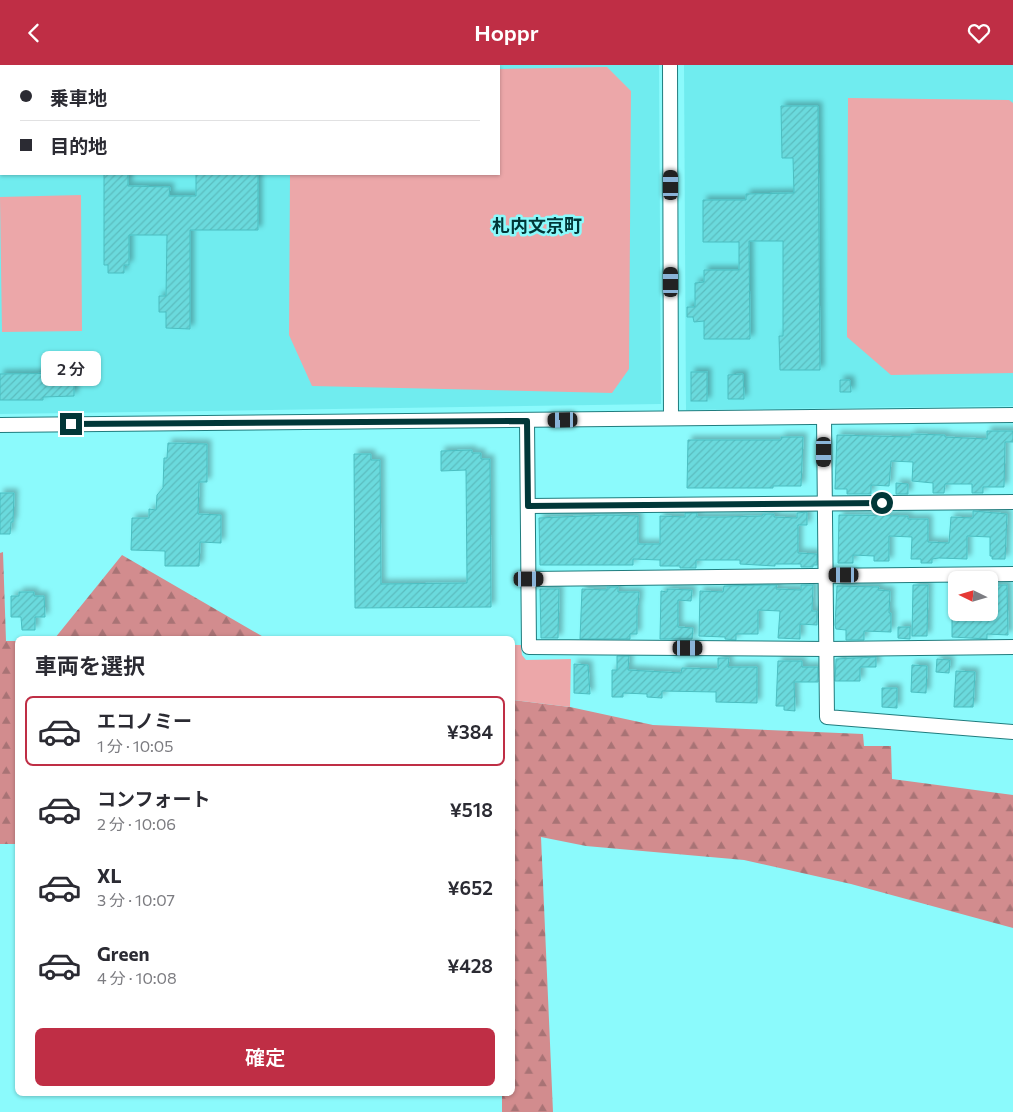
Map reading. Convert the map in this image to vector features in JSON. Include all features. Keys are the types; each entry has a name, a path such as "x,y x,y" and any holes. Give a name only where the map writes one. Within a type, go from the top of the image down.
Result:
{"street":[{"path":"670,65 671,418"},
{"path":"0,425 1013,415"},
{"path":"824,417 827,717 1013,732"},
{"path":"527,421 529,647 827,649 1013,647"},
{"path":"528,506 1013,502"},
{"path":"529,579 1013,574"}],"shaded area":[{"path":"500,65 659,65 661,404 0,414 0,175 500,175"},
{"path":"684,65 1013,65 1013,406 686,410"},
{"path":"607,67 631,91 629,369 612,393 312,386 289,335 290,175 500,175 500,69"},
{"path":"848,98 1009,100 1013,103 1013,373 891,375 847,337"},
{"path":"81,195 82,331 2,332 0,197"},
{"path":"515,645 521,645 522,655 526,660 571,659 570,707 515,700"}],"green space":[{"path":"3,552 6,641 15,641 15,844 0,844 0,553"},
{"path":"122,555 262,636 57,636"},
{"path":"515,700 570,707 653,725 863,734 864,746 891,746 892,779 1013,795 1013,928 851,884 744,860 586,846 541,837 553,1112 502,1112 502,1096 515,1096"}],"building":[{"path":"781,106 818,106 820,370 780,370 779,336 783,336 783,241 749,241 750,339 704,339 704,321 694,322 693,317 687,317 687,307 695,307 695,283 704,282 704,270 739,270 739,242 703,242 703,200 746,200 746,194 794,193 793,158 782,158"},
{"path":"104,175 128,175 128,186 170,187 169,196 196,196 196,175 258,175 258,230 190,230 190,329 166,328 166,312 159,312 159,296 166,296 167,235 129,235 129,265 124,265 124,273 108,273 108,265 104,265"},
{"path":"691,372 707,372 707,401 691,401"},
{"path":"74,373 74,396 43,397 43,400 0,400 0,374"},
{"path":"743,374 744,399 728,399 728,375"},
{"path":"840,380 850,380 851,392 840,392"},
{"path":"987,431 1013,431 1013,442 1005,442 1004,487 983,487 983,493 972,493 972,484 945,484 944,493 933,493 933,483 912,481 913,462 891,461 889,486 871,485 871,494 847,494 847,489 835,489 837,435 911,437 911,434 987,439"},
{"path":"781,437 803,437 801,486 773,486 773,488 687,488 688,440 781,440"},
{"path":"168,443 207,444 207,482 199,482 198,514 221,515 221,543 200,542 199,566 165,566 165,551 131,550 132,518 149,518 149,509 156,510 157,495 163,488 164,458 167,458"},
{"path":"472,450 472,453 481,453 481,459 490,459 491,607 355,608 354,454 371,454 371,460 380,460 381,584 467,583 466,470 441,471 441,451"},
{"path":"896,483 908,484 908,494 896,494"},
{"path":"0,493 14,493 13,522 11,522 10,534 0,534"},
{"path":"973,511 1007,514 1005,559 992,559 992,556 990,556 990,537 967,536 967,559 939,558 932,559 932,563 921,563 921,559 911,559 912,537 889,536 889,561 874,561 874,556 853,555 853,563 838,563 839,515 908,516 908,519 928,519 928,542 949,543 951,517 973,518"},
{"path":"807,512 807,525 798,525 798,553 817,554 817,565 813,565 813,567 801,567 801,564 775,564 775,566 740,564 740,560 696,560 696,568 680,568 680,566 660,566 660,560 633,559 633,565 540,565 539,518 606,515 638,516 638,544 660,544 660,516 685,517 685,513 697,513 697,517 762,516 763,514 774,514 774,517 797,518 797,513"},
{"path":"777,585 776,589 801,590 801,585 813,585 812,611 817,611 817,625 800,624 800,639 778,638 780,611 758,610 758,634 736,634 736,640 725,639 725,637 699,636 700,591 723,592 724,586"},
{"path":"913,585 928,585 927,636 912,636"},
{"path":"998,585 1007,585 1008,635 987,634 987,639 952,637 952,621 998,621"},
{"path":"837,586 879,587 878,590 890,591 889,613 891,613 891,632 864,631 864,640 846,640 846,630 836,629 835,625"},
{"path":"607,587 618,587 618,592 639,592 637,634 630,634 630,639 580,639 582,589 607,590"},
{"path":"540,589 559,589 558,638 541,638"},
{"path":"667,589 692,590 691,601 678,600 678,627 693,628 692,639 660,639 661,591 667,592"},
{"path":"19,592 34,592 34,596 44,596 45,617 35,617 35,630 22,630 21,617 11,617 11,596 19,596"},
{"path":"898,627 910,627 910,639 898,638"},
{"path":"617,656 629,656 628,670 681,673 682,668 718,669 718,658 729,658 728,667 757,667 757,703 716,702 716,692 662,691 662,698 647,697 647,694 623,693 623,697 612,697 612,670 617,670"},
{"path":"876,657 876,667 860,667 860,681 835,681 836,659"},
{"path":"937,659 950,660 949,673 936,672"},
{"path":"778,661 802,661 802,667 818,667 818,682 794,682 795,711 784,710 784,706 776,706"},
{"path":"574,664 588,665 590,694 574,693"},
{"path":"912,665 927,666 926,693 911,692"},
{"path":"956,671 975,672 973,707 954,707"},
{"path":"882,688 897,688 897,708 882,707"}],"district":[{"name":"札内文京町","path":"537,225"}],"route":[{"path":"71,424 527,421 528,506 882,503"}]}
